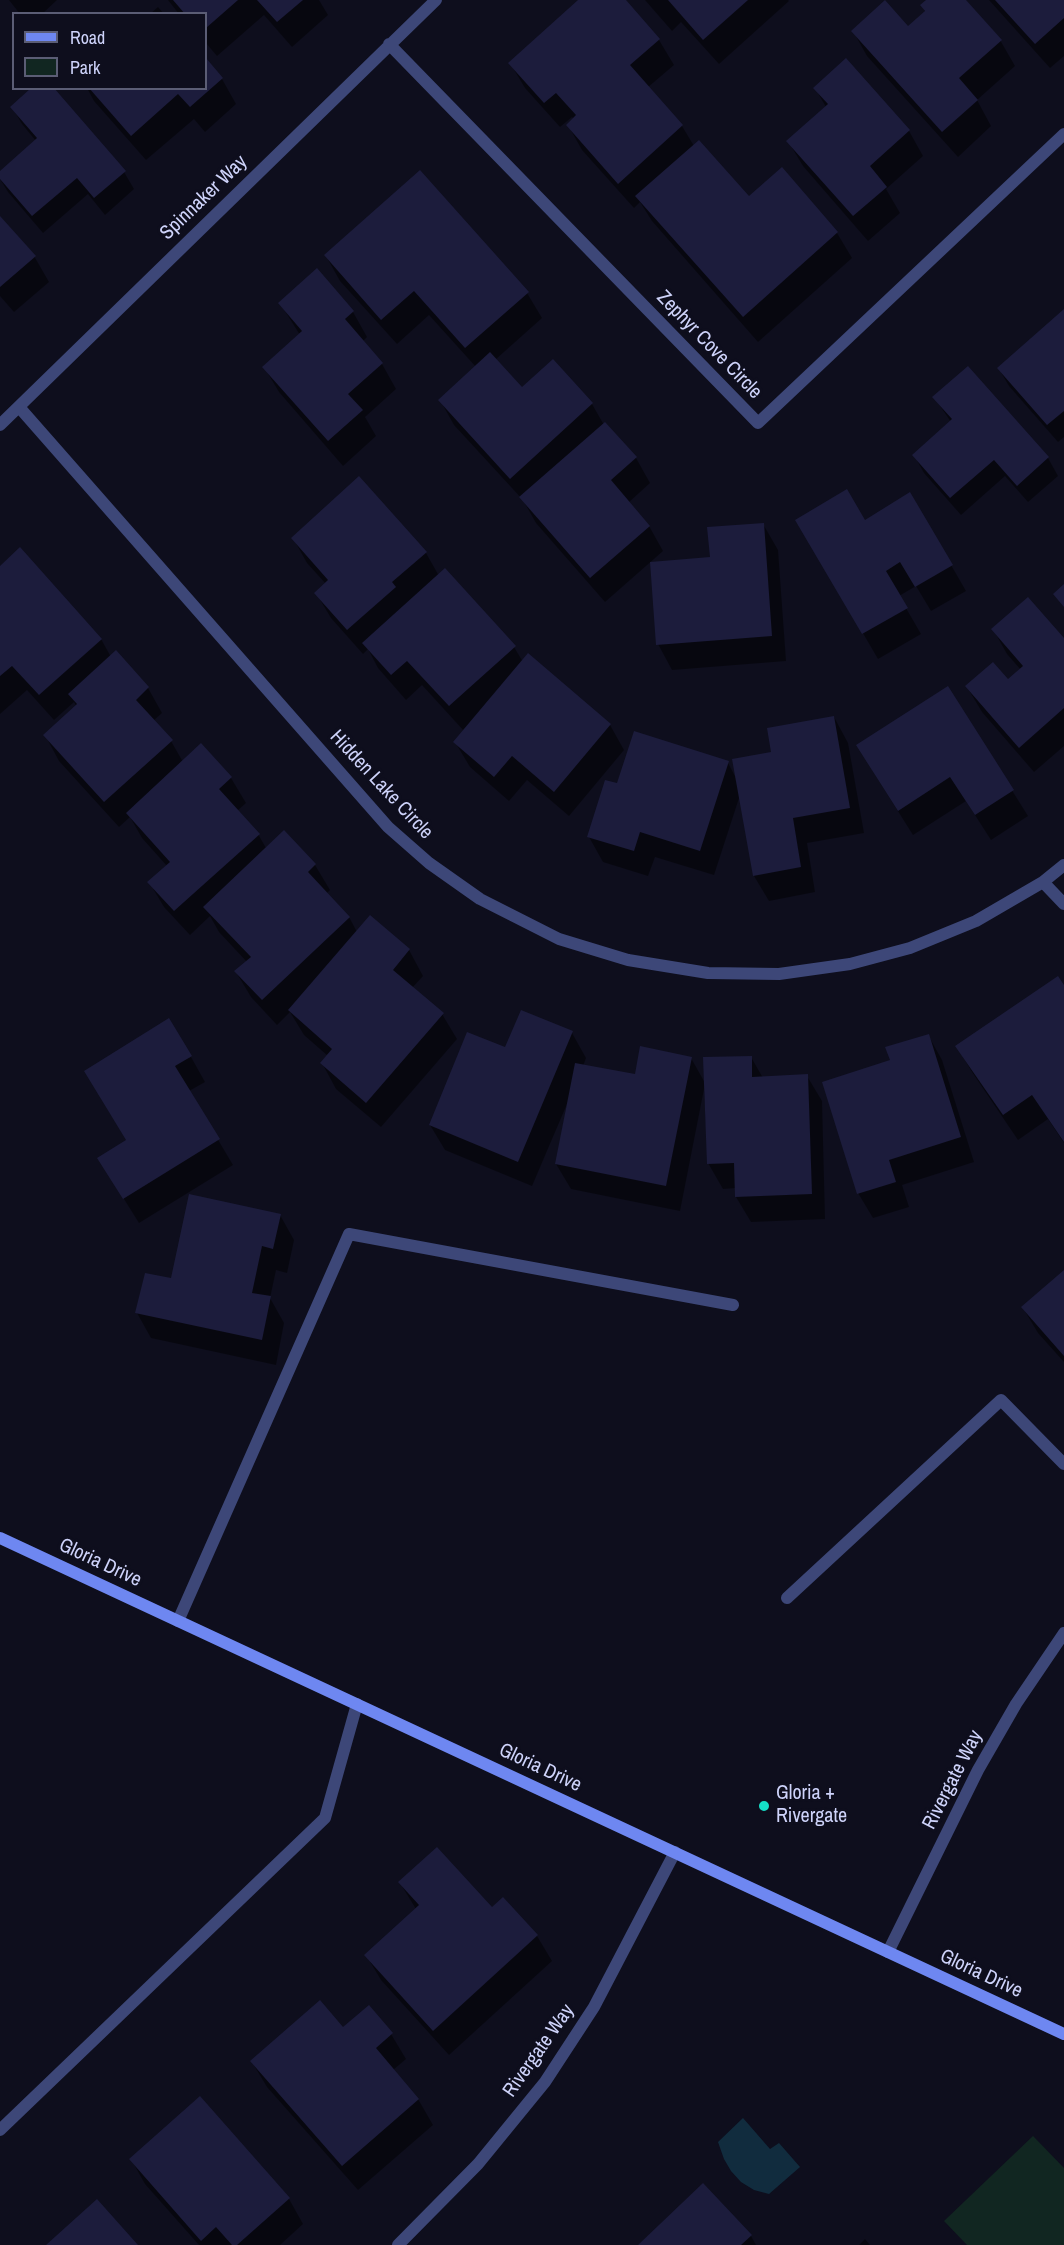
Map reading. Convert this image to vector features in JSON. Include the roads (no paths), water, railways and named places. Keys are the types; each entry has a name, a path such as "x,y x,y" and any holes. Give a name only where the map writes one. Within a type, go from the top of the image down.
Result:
{"street":[{"name":"Spinnaker Way","path":"0,425 436,0"},
{"name":"Zephyr Cove Circle","path":"389,44 758,423 1064,135"},
{"name":"Hidden Lake Circle","path":"20,407 388,827 429,863 480,899 560,939 628,960 708,973 779,974 850,964 910,948 976,921 1043,882 1064,865"},
{"path":"1043,882 1064,904"},
{"path":"178,1621 350,1234 733,1305"},
{"path":"787,1598 1001,1400 1064,1464"},
{"name":"Gloria Drive","path":"0,1538 1064,2034"},
{"name":"Rivergate Way","path":"888,1952 978,1770 1016,1704 1064,1633"},
{"path":"0,2130 325,1818 357,1704"},
{"name":"Rivergate Way","path":"398,2245 478,2164 545,2082 594,2007 675,1852"}],"water":[{"path":"743,2118 770,2149 779,2143 800,2167 769,2194 754,2190 741,2182 724,2159 718,2142"}],"place":[{"name":"Gloria + Rivergate","path":"764,1806"}]}
